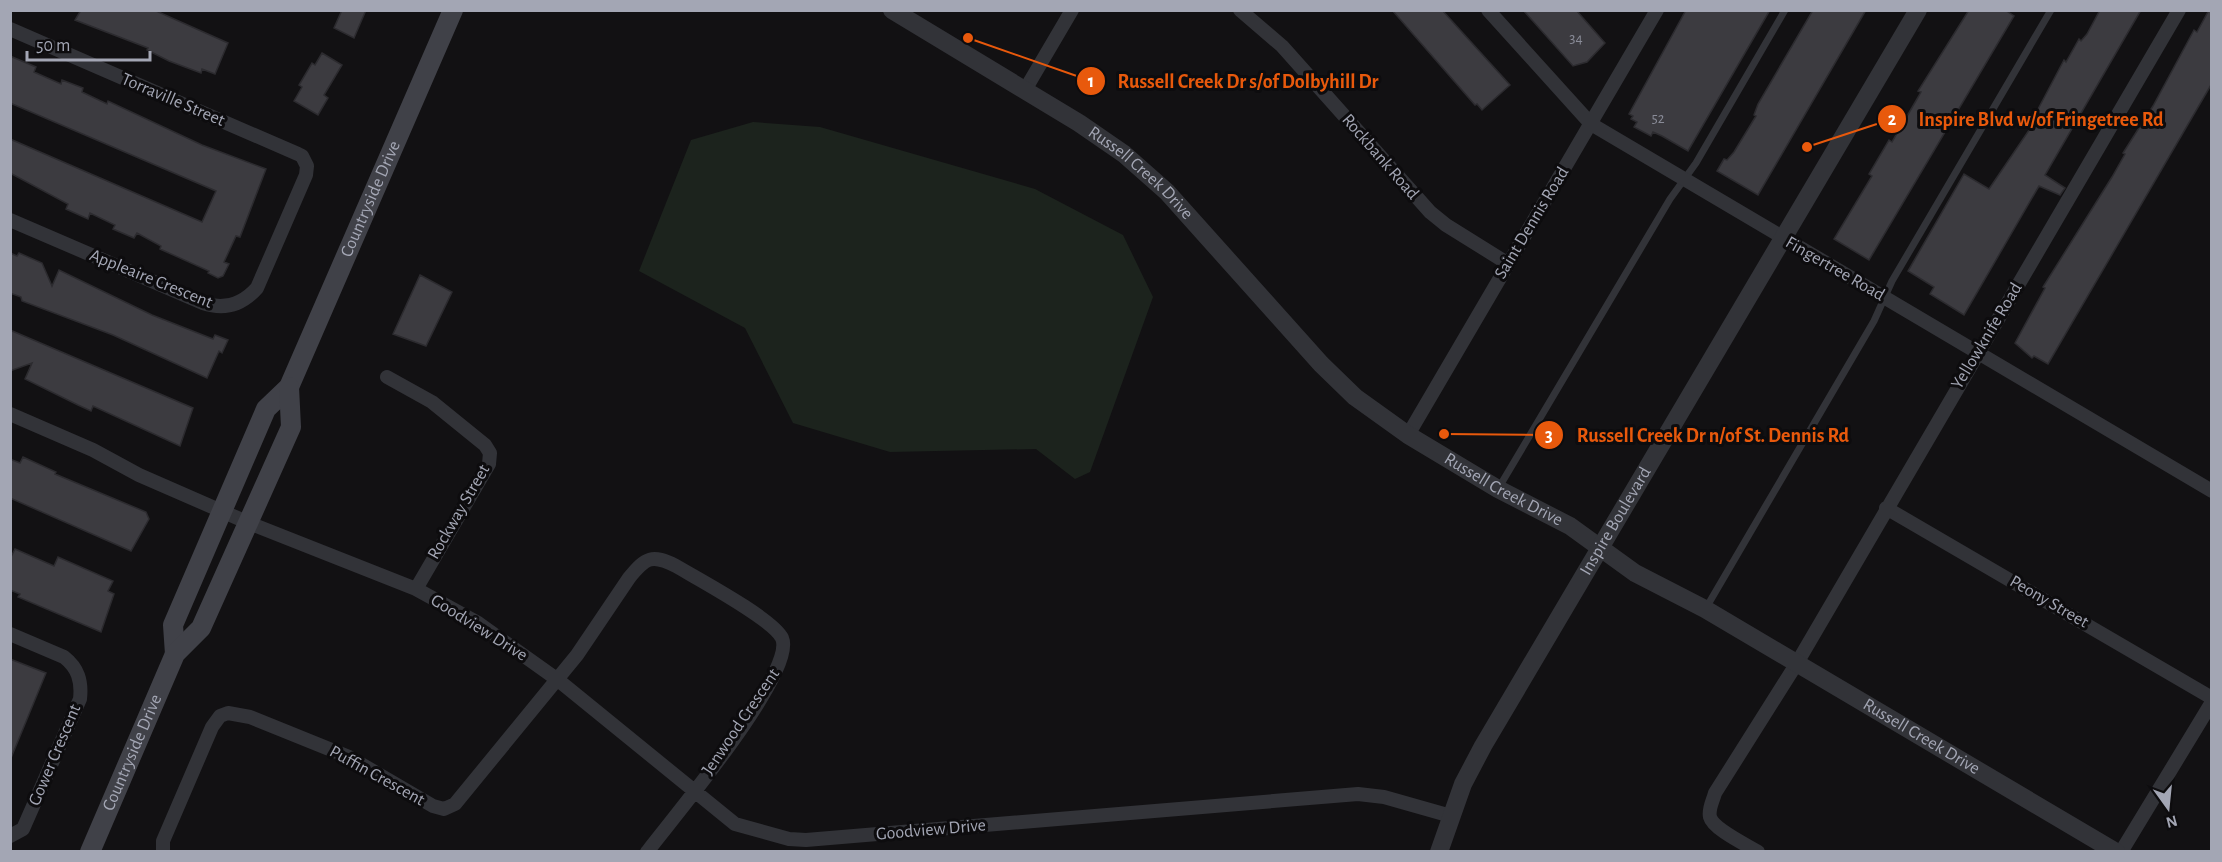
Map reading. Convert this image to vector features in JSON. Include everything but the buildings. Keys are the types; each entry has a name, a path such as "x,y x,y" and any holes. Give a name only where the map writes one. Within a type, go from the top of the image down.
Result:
{"main road":[{"name":"Countryside Drive","path":"175,654 173,625 266,409 289,387 453,10"},
{"name":"Countryside Drive","path":"90,852 175,654 201,628 291,427 289,387"}],"street":[{"name":"Russell Creek Drive","path":"892,10 1025,90 1124,154 1167,192 1321,364 1355,397 1408,435 1498,489 1570,526 1635,573 1705,609 2116,852"},
{"path":"1025,90 1072,10"},
{"name":"Rockbank Road","path":"1240,10 1282,46 1430,212 1446,225 1507,263"},
{"name":"Fingertree Road","path":"1488,10 1591,124 2211,491"},
{"name":"Saint Dennis Road","path":"1408,435 1657,10"},
{"name":"Inspire Boulevard","path":"1439,852 1463,784 1483,746 1918,10"},
{"name":"Yellowknife Road","path":"1758,852 1715,825 1710,818 1710,807 1715,793 1797,663 2179,10"},
{"name":"Torraville Street","path":"10,29 302,156"},
{"name":"Appleaire Crescent","path":"10,220 203,303 225,307 244,300 257,288 306,175 307,166 302,156"},
{"name":"Rockway Street","path":"387,377 432,402 485,445 490,453 489,464 416,589"},
{"name":"Goodview Drive","path":"10,414 93,450 139,475 249,523 416,589 505,640 558,680 735,824 789,839 806,840 1358,794 1384,797 1451,816"},
{"name":"Peony Street","path":"1886,508 2211,700"},
{"name":"Jenwood Crescent","path":"558,680 578,655 637,567 652,558 661,558 676,566 769,623 783,640 781,662 735,738 694,791"},
{"name":"Gower Crescent","path":"10,634 64,657 72,663 81,684 80,699 23,829 10,836"},
{"name":"Puffin Crescent","path":"163,852 163,841 212,727 220,716 228,713 250,717 349,757 420,801 444,809 455,804 558,680"},
{"path":"2121,852 2211,700"},
{"path":"647,852 694,791"}],"lane":[{"path":"1498,489 1785,10"},
{"path":"1705,609 1874,321 1884,297 2051,10"}],"shaded area":[{"path":"753,122 820,127 1035,189 1123,235 1153,297 1090,472 1075,479 1036,449 890,452 793,423 745,328 639,271 691,140"}],"place":[{"name":"Russell Creek Dr s/of Dolbyhill Dr","path":"968,38"},
{"name":"Inspire Blvd w/of Fringetree Rd","path":"1807,147"},
{"name":"Russell Creek Dr n/of St. Dennis Rd","path":"1444,434"}]}
